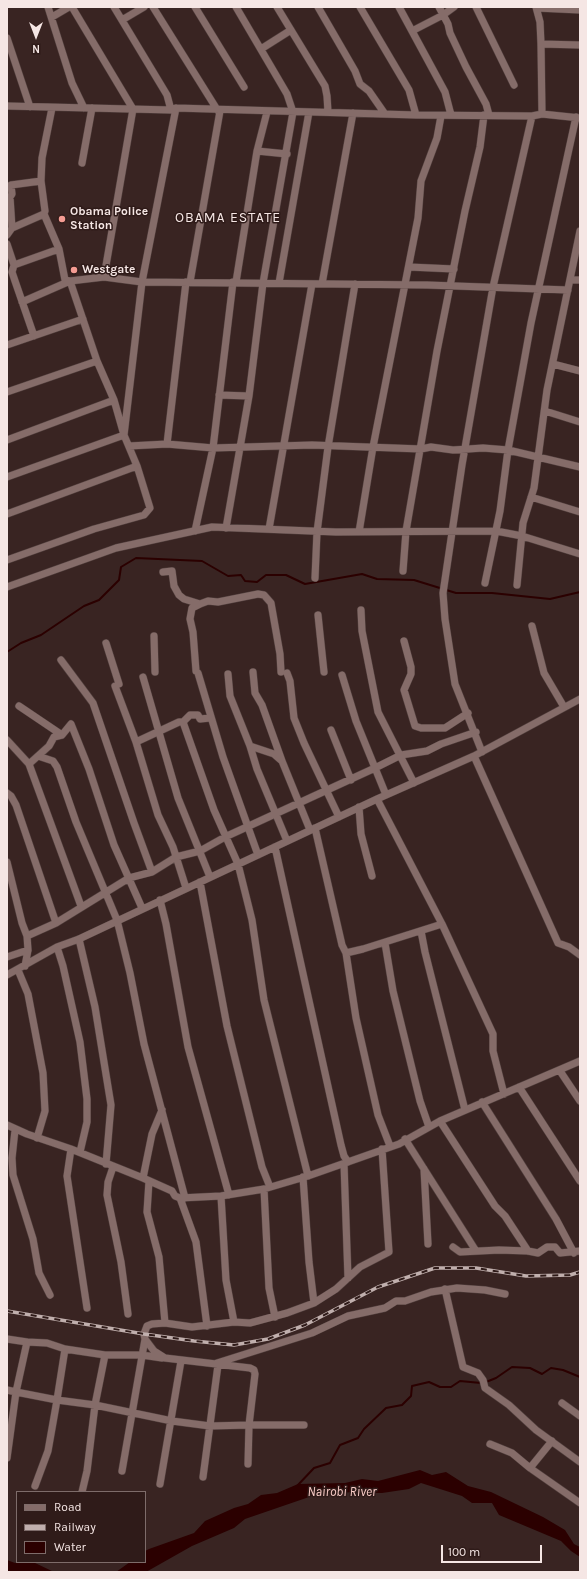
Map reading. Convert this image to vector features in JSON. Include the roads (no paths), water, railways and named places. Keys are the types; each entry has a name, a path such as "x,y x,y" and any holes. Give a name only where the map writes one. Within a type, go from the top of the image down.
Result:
{"street":[{"path":"48,7 72,82 84,108"},
{"path":"52,17 68,7"},
{"path":"72,7 133,109 104,277"},
{"path":"114,7 174,109 142,282 124,436"},
{"path":"122,20 144,7"},
{"path":"153,7 219,111 188,282 167,444"},
{"path":"195,7 244,87"},
{"path":"226,528 249,396 263,283 287,154 293,112 287,94 236,7"},
{"path":"277,7 325,86 328,96 328,112"},
{"path":"318,7 355,71 360,84 369,91 385,114"},
{"path":"360,7 410,90 416,116"},
{"path":"399,7 445,92 451,115"},
{"path":"402,571 406,531 450,286 486,115 486,104 466,67 439,7"},
{"path":"412,31 443,15 454,7"},
{"path":"476,7 514,85"},
{"path":"542,114 541,44 536,8 580,10"},
{"path":"261,49 291,30"},
{"path":"7,38 30,107"},
{"path":"541,44 580,45"},
{"path":"7,106 328,112 416,116 532,116 542,114 578,118 539,289 508,450 496,531 485,583"},
{"path":"52,108 43,148 41,181 46,210 44,214 59,249 65,280 70,281"},
{"path":"82,163 92,108"},
{"path":"195,531 213,448 234,282 246,229 244,220 266,112"},
{"path":"279,283 309,112"},
{"path":"322,284 353,114"},
{"path":"359,532 373,447 418,218 421,181 437,138 441,116"},
{"path":"482,752 476,732 455,684 444,590 465,449 493,287 532,116"},
{"path":"257,151 287,154"},
{"path":"12,228 10,197 12,194 9,183 41,181"},
{"path":"7,235 12,228 44,214"},
{"path":"517,585 524,522 531,498 553,364 580,234"},
{"path":"7,244 14,265 12,272 34,336"},
{"path":"14,265 59,249"},
{"path":"409,267 454,269"},
{"path":"22,302 70,281 104,277 142,282 355,284 568,290"},
{"path":"570,280 580,280"},
{"path":"7,560 94,529 147,514 150,505 137,466 124,436 114,400 98,361 70,281"},
{"path":"269,529 285,446 312,284"},
{"path":"315,578 317,532 328,447 355,284"},
{"path":"7,345 83,319"},
{"path":"7,392 98,361"},
{"path":"553,364 580,371"},
{"path":"219,395 249,396"},
{"path":"7,440 114,400"},
{"path":"545,411 580,422"},
{"path":"7,477 124,436"},
{"path":"129,446 167,444 213,448 241,446 373,447 420,449 431,447 465,449 474,448 508,450 580,467"},
{"path":"7,514 137,466"},
{"path":"531,498 580,512"},
{"path":"7,587 116,548 212,527 317,532 496,531 522,536 580,554"},
{"path":"163,572 172,571 174,586 179,595 184,599 200,604"},
{"path":"258,855 210,718 197,672 193,632 190,619 192,608 200,604 208,601 218,602 258,594 264,595 271,602 284,673 291,685 294,718 304,743 328,790 339,817"},
{"path":"361,610 362,631 378,712 414,782"},
{"path":"318,615 324,672"},
{"path":"532,626 544,672 564,707"},
{"path":"154,636 155,672"},
{"path":"404,641 411,667 411,674 404,690 415,726 421,728 445,728 468,714"},
{"path":"106,643 117,685 158,815 176,857 186,888"},
{"path":"61,660 93,703 152,872"},
{"path":"253,672 255,693 262,706 282,761 312,829 342,945 346,953 356,1018 378,1115 390,1146"},
{"path":"228,674 230,696 250,746 257,770 288,841"},
{"path":"342,675 356,721 386,795"},
{"path":"143,677 178,798 210,877"},
{"path":"7,975 57,947 79,939 359,807 474,756 580,699"},
{"path":"19,706 62,735"},
{"path":"136,742 179,722 183,722 190,715 198,715 200,719 210,718"},
{"path":"183,722 214,810 238,864 252,920 264,1000 306,1177 309,1262 314,1303"},
{"path":"29,764 49,746 54,737 62,735 71,724 114,845 142,908"},
{"path":"331,730 351,780"},
{"path":"27,936 56,922 128,878 152,872 176,857 200,850 248,826 351,780 401,755 427,751 441,744 476,732"},
{"path":"7,740 29,764 82,906"},
{"path":"250,746 274,754 282,761"},
{"path":"38,756 53,762 57,767 76,822 117,920 130,973 144,1044 162,1110 183,1198 196,1242 207,1326"},
{"path":"474,756 558,943 569,947 580,956"},
{"path":"7,792 16,805 56,922"},
{"path":"377,799 442,924 493,1034 493,1051 504,1094"},
{"path":"359,807 361,834 372,876"},
{"path":"275,847 346,1163 348,1278"},
{"path":"7,862 22,923 27,936 28,950 25,966"},
{"path":"200,882 225,1019 267,1188 269,1288 275,1317"},
{"path":"160,900 166,924 188,1047 225,1196 226,1280 234,1322"},
{"path":"346,953 385,943 442,924"},
{"path":"421,931 465,1110"},
{"path":"79,939 95,1007 111,1105 110,1166 107,1195 121,1262 128,1314"},
{"path":"385,943 393,991 420,1101 429,1127"},
{"path":"57,947 63,966 80,1042 87,1099 87,1122 80,1152"},
{"path":"7,957 28,950"},
{"path":"18,970 28,994 43,1073 45,1111 37,1138"},
{"path":"7,1125 15,1130 80,1152 110,1166 146,1179 172,1191 175,1196 183,1198 225,1196 267,1188 306,1177 399,1144 405,1139 440,1121 580,1061"},
{"path":"560,1070 580,1101"},
{"path":"519,1087 580,1181"},
{"path":"453,1247 460,1252 528,1251 538,1253 547,1247 555,1247 560,1253 577,1252 482,1102"},
{"path":"162,1110 152,1134 146,1179 147,1212 159,1257 165,1323"},
{"path":"440,1121 496,1206 505,1216 528,1251"},
{"path":"15,1130 12,1158 14,1175 33,1239 39,1273 50,1295"},
{"path":"405,1139 476,1251"},
{"path":"71,1149 67,1176 87,1308"},
{"path":"122,1471 142,1355 144,1334 147,1326 165,1323 185,1327 207,1326 234,1322 255,1323 275,1317 314,1303 336,1289 360,1267 389,1252 382,1149"},
{"path":"424,1169 428,1244"},
{"path":"445,1289 461,1364 465,1369 478,1373 483,1380 485,1388 580,1462"},
{"path":"216,1365 312,1333 348,1316 385,1308 396,1301 405,1301 445,1289 474,1289 505,1294"},
{"path":"7,1339 47,1343 65,1349 105,1355 142,1355 181,1361 250,1368 255,1372 249,1425 248,1464"},
{"path":"144,1339 158,1354 165,1358"},
{"path":"7,1458 16,1392 27,1342"},
{"path":"35,1486 48,1450 65,1349"},
{"path":"82,1491 87,1471 95,1405 105,1355"},
{"path":"160,1484 172,1422 181,1361"},
{"path":"203,1477 216,1365"},
{"path":"7,1390 57,1400 95,1405 172,1422 210,1426 304,1425"},
{"path":"562,1403 580,1416"},
{"path":"530,1468 552,1441"},
{"path":"490,1444 512,1453 530,1468 580,1503"}],"water":[{"name":"Nairobi River","path":"420,1470 432,1475 446,1472 468,1486 491,1492 543,1517 565,1530 574,1544 580,1547 580,1557 571,1551 561,1541 499,1515 492,1503 472,1503 462,1496 421,1483 409,1489 382,1493 330,1492 312,1496 245,1519 234,1528 192,1546 146,1572 116,1572 129,1563 146,1563 146,1550 194,1533 205,1521 234,1508 248,1504 261,1495 277,1493 298,1484 345,1483 362,1479 378,1481"},
{"path":"7,1560 15,1563 35,1563 54,1572 7,1572"}],"waterway":[{"path":"7,652 21,643 41,635 84,606 99,600 119,580 121,567 136,558 202,561 228,576 241,575 245,581 257,582 266,575 286,575 305,584 362,574 377,579 414,580 456,593 492,593 550,599 580,592"},
{"path":"486,1382 496,1378 512,1367 530,1368 542,1374 551,1368 563,1370 580,1377"},
{"name":"Nairobi River","path":"297,1486 314,1468 330,1463 340,1445 358,1438 364,1429 386,1408 402,1405 411,1396 412,1386 429,1382 440,1387 451,1387 460,1381 481,1383"}],"railway":[{"path":"7,1311 144,1334 234,1345 268,1339 305,1325 378,1287 435,1268 476,1268 526,1276 570,1275 580,1272"}],"place":[{"name":"Obama Police Station","path":"62,219"},
{"name":"Westgate","path":"74,270"}],"district":[{"name":"OBAMA ESTATE","path":"228,218"}]}
